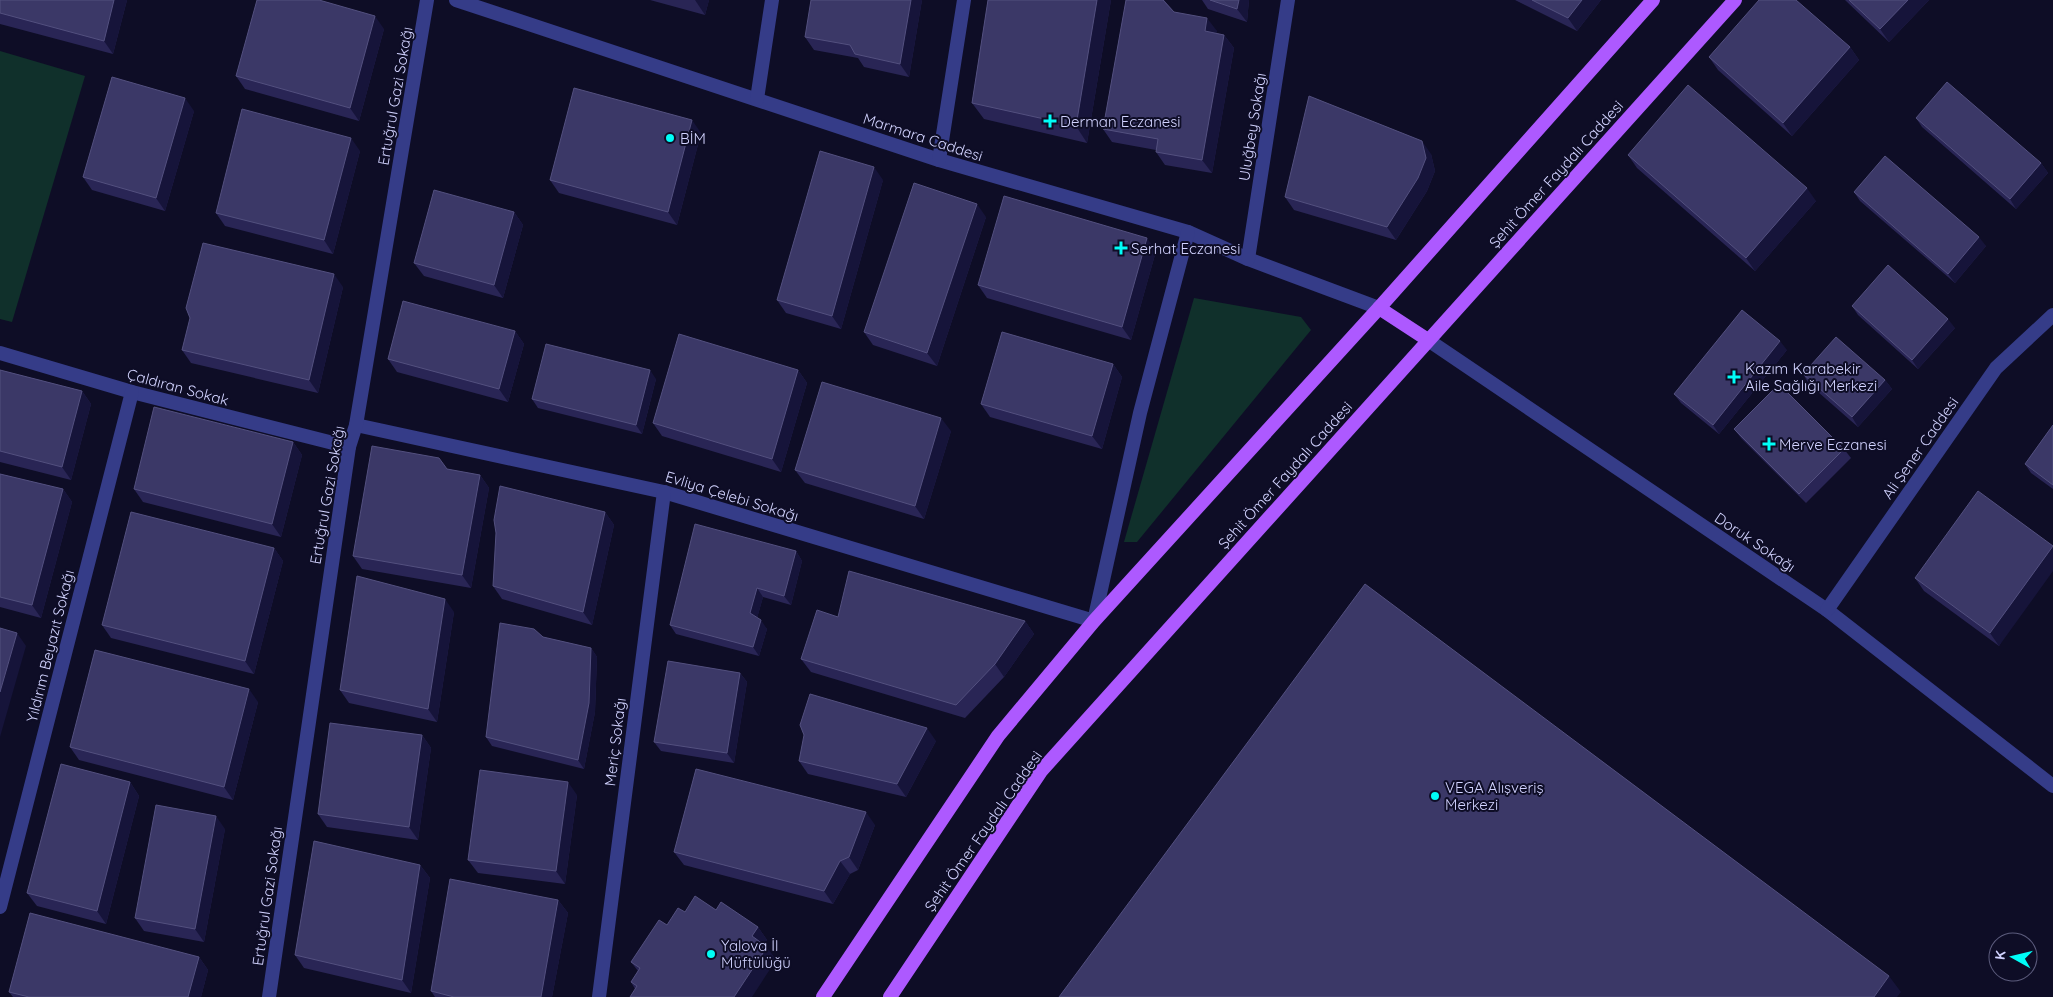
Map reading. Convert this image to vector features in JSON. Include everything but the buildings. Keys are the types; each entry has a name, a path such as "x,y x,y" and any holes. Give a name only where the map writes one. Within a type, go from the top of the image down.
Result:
{"main road":[{"path":"823,997 998,736 1094,622 1379,308 1653,0"},
{"name":"Şehit Ömer Faydalı Caddesi","path":"890,997 1041,771 1735,0"},
{"path":"1379,308 1428,340"}],"street":[{"name":"Ertuğrul Gazi Sokağı","path":"269,997 349,447 356,425 427,0"},
{"name":"Marmara Caddesi","path":"456,0 939,160 1188,232 1248,259 1379,308"},
{"path":"757,99 772,0"},
{"path":"939,160 964,0"},
{"name":"Uluğbey Sokağı","path":"1248,259 1288,0"},
{"path":"1094,622 1140,413 1188,232"},
{"name":"Ali Şener Caddesi","path":"1827,610 1996,368 2053,315"},
{"name":"Doruk Sokağı","path":"1428,340 1827,610 2053,786"},
{"name":"Çaldıran Sokak","path":"0,353 132,392 349,447"},
{"name":"Yıldırım Beyazıt Sokağı","path":"0,907 132,392"},
{"name":"Evliya Çelebi Sokağı","path":"356,425 664,492 1094,622"},
{"name":"Meriç Sokağı","path":"599,997 664,492"}],"green space":[{"path":"0,51 85,76 12,322 0,319"},
{"path":"1194,298 1301,317 1311,330 1137,542 1124,542"}],"place":[{"name":"Derman Eczanesi","path":"1050,121"},
{"name":"BİM","path":"670,138"},
{"name":"Serhat Eczanesi","path":"1121,248"},
{"name":"Kazım Karabekir Aile Sağlığı Merkezi","path":"1734,377"},
{"name":"Merve Eczanesi","path":"1769,444"},
{"name":"VEGA Alışveriş Merkezi","path":"1435,796"},
{"name":"Yalova İl Müftülüğü","path":"711,954"}]}
